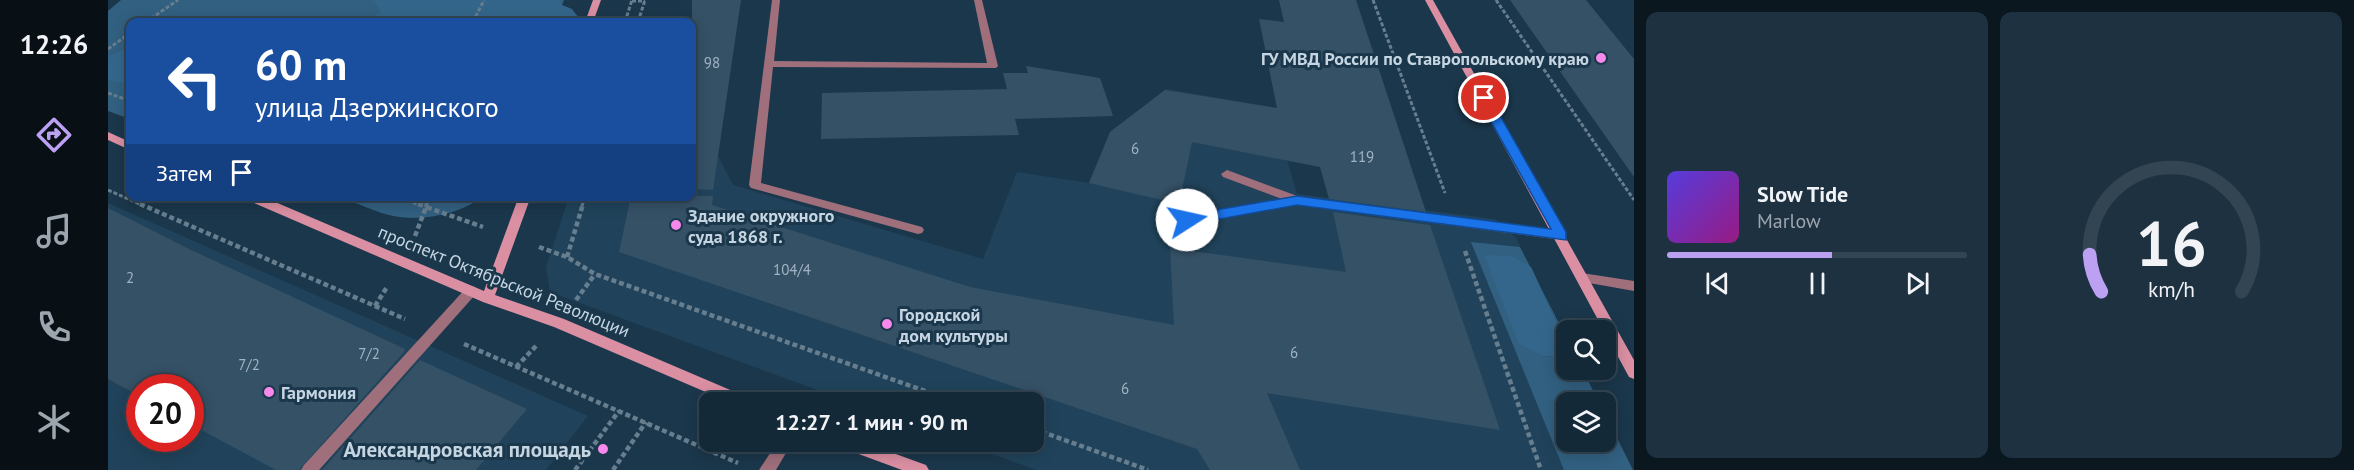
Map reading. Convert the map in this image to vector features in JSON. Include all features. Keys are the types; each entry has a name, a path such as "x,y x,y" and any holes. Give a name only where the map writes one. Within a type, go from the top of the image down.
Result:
{"street":[{"path":"590,18 597,0"},
{"path":"1429,0 1561,236 1634,373"},
{"path":"108,136 126,144"},
{"name":"проспект Октябрьской Революции","path":"261,201 471,291 559,323 721,392"},
{"path":"488,298 523,201"},
{"path":"872,452 921,470"}],"lane":[{"path":"776,0 755,185 918,230"},
{"path":"769,64 993,66 978,0"},
{"path":"1227,174 1297,201 1561,236"},
{"path":"1187,220 1297,201"},
{"path":"1582,278 1634,286"},
{"path":"309,470 471,291"},
{"path":"767,470 779,452"}],"path":[{"path":"152,18 178,0"},
{"path":"475,18 484,0"},
{"path":"1496,0 1634,200"},
{"path":"626,18 632,1 645,1 639,18"},
{"path":"108,49 126,36"},
{"path":"108,93 126,100"},
{"path":"410,201 567,257 595,274 928,392"},
{"path":"375,306 404,263 428,201"},
{"path":"567,257 584,201"},
{"path":"575,470 619,411"},
{"path":"613,470 646,422"},
{"path":"1044,433 1148,470"}],"shaded area":[{"path":"121,0 564,0 557,18 126,18 126,118 108,111 108,11"},
{"path":"374,0 560,0 562,5 572,9 579,18 373,18 381,12"},
{"path":"120,51 126,51 126,84 108,80 108,57"},
{"path":"1166,89 1272,107 1297,194 1495,219 1516,238 1556,321 1556,380 1566,380 1566,392 1556,392 1556,452 1613,452 1627,470 1036,470 987,452 1044,452 1044,392 823,392 550,292 546,267 568,201 696,201 696,156 718,156 733,185 983,259 1017,172 1089,183 1111,131"},
{"path":"350,201 476,201 452,212 428,217 404,218"},
{"path":"108,203 588,416 546,470 108,470"},
{"path":"1471,242 1520,247 1531,269 1543,356 1556,357 1556,380 1588,380 1594,392 1556,392 1556,450"},
{"path":"1484,255 1511,256 1531,267 1556,321 1556,357 1543,356 1519,344"},
{"path":"1539,284 1557,320 1556,321"},
{"path":"1616,436 1633,470 1564,470 1557,452 1616,452"}],"building":[{"path":"692,0 741,0 713,190 696,189 696,18 692,18"},
{"path":"1279,0 1356,0 1426,212 1329,199 1320,167 1192,142 1179,204 1089,183 1110,132 1165,90 1277,108 1259,19 1284,22"},
{"path":"1510,0 1586,0 1634,59 1634,177"},
{"path":"1026,66 1100,78 1113,116 1015,119 1019,135 821,139 822,93 1007,89 1003,73 1028,73"},
{"path":"696,196 713,196 712,205 970,287 1174,325 1170,248 1346,272 1333,212 1430,225 1500,430 1267,393 1300,470 1210,470 1197,449 1044,397 1044,392 1030,392 619,252 630,201 696,201"},
{"path":"108,208 189,249 405,349 299,470 276,470 204,431 204,374 126,374 126,389 108,379"},
{"path":"420,360 527,409 476,470 322,470"}],"place":[{"name":"ГУ МВД России по Ставропольскому краю","path":"1601,58"},
{"name":"Здание окружного суда 1868 г.","path":"676,225"},
{"name":"Городской дом культуры","path":"887,324"},
{"name":"Гармония","path":"269,392"},
{"name":"Александровская площадь","path":"603,449"}],"route":[{"path":"1187,220 1297,201 1561,236 1484,98"}]}
